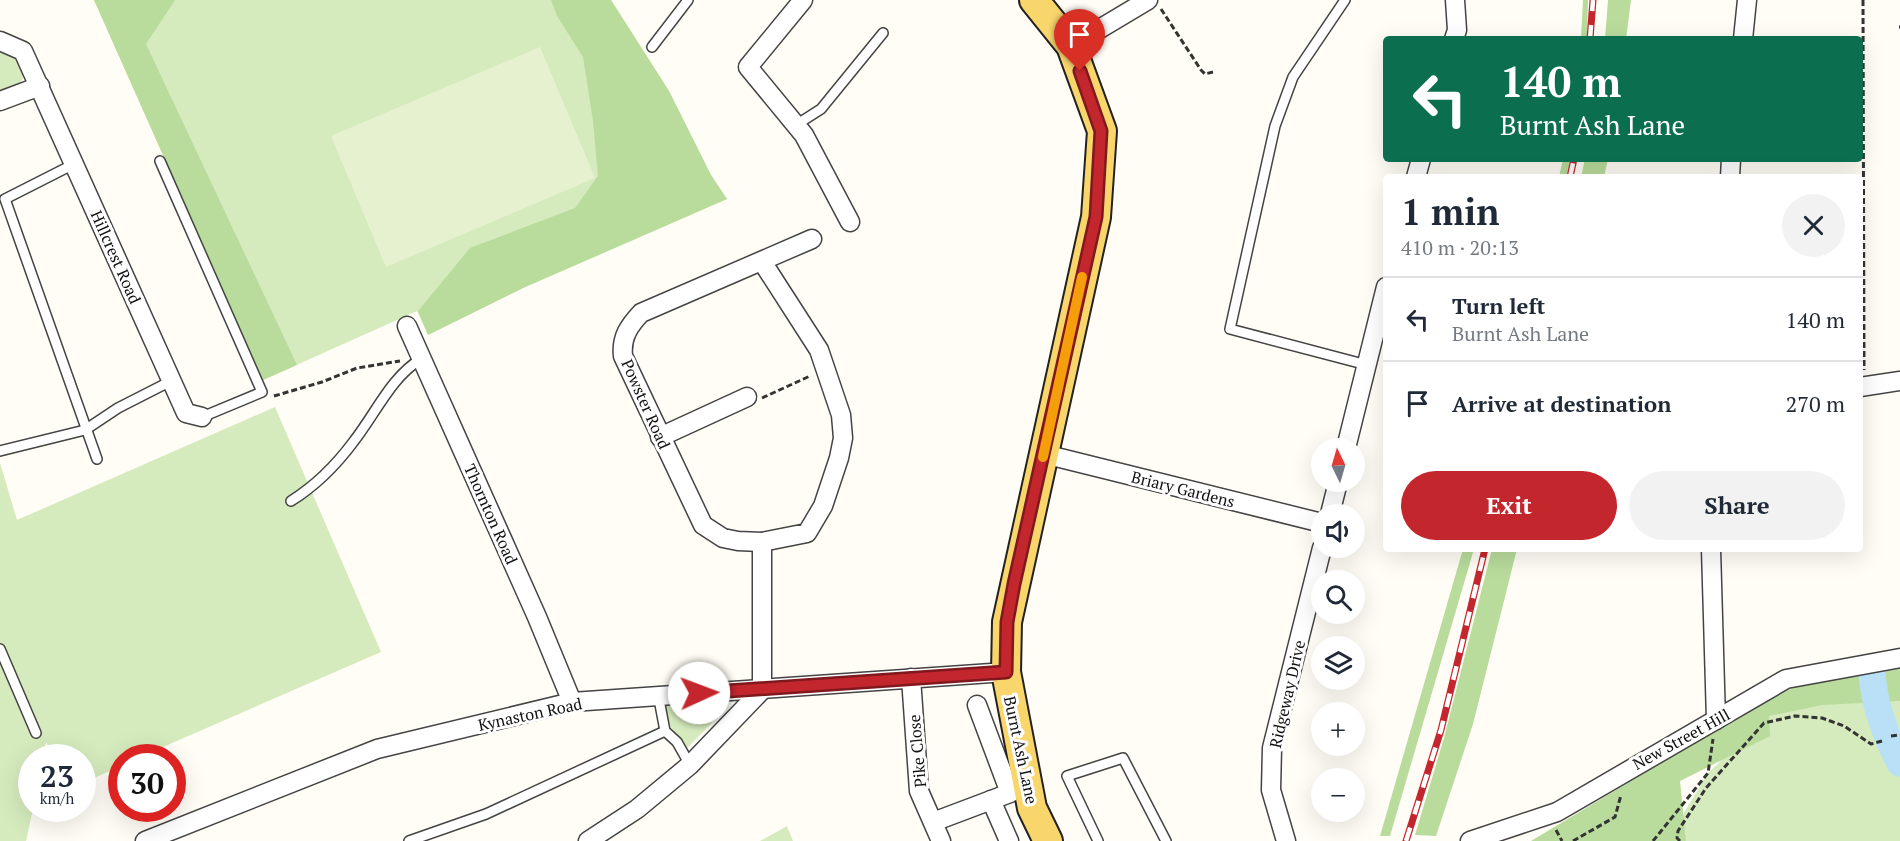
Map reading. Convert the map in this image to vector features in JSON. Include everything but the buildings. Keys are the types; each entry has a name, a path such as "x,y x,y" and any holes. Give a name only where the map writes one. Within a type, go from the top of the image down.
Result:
{"main road":[{"name":"Burnt Ash Lane","path":"1034,0 1071,46 1101,131 1096,217 1007,622 1006,672 1032,808 1048,841"}],"street":[{"path":"803,0 748,67 804,135 850,222"},
{"path":"1071,46 1148,0"},
{"path":"1455,0 1457,30 1455,36"},
{"path":"1743,36 1747,0"},
{"name":"Hillcrest Road","path":"0,41 23,51 186,413 202,417"},
{"path":"0,101 40,86"},
{"name":"Powster Road","path":"763,263 819,350 841,415 843,438 833,482 815,523 807,532 762,542 723,538 703,525 623,356 622,344 630,326 641,313 763,263 812,240"},
{"path":"1349,438 1383,299"},
{"name":"Thornton Road","path":"407,327 537,617 572,702"},
{"path":"1863,387 1900,381"},
{"path":"660,437 747,397"},
{"name":"Briary Gardens","path":"1044,454 1311,520"},
{"path":"588,841 637,809 690,765 762,690 762,542"},
{"path":"1711,552 1716,720"},
{"name":"Ridgeway Drive","path":"1286,841 1271,790 1272,748 1320,558"},
{"name":"New Street Hill","path":"1470,841 1557,812 1786,679 1867,662 1900,658"},
{"name":"Kynaston Road","path":"145,841 377,749 572,702 658,694 762,690 1006,672"},
{"name":"Pike Close","path":"911,678 919,791 941,841"},
{"path":"933,822 1011,793 977,705"},
{"path":"992,800 1009,841"}],"lane":[{"path":"652,48 688,0"},
{"path":"1345,0 1293,77 1275,126 1230,329 1367,365"},
{"path":"796,125 821,110 883,33"},
{"path":"160,161 262,392 202,417"},
{"path":"74,164 4,199 85,430 98,459"},
{"path":"291,501 310,489 354,442 405,368 421,359"},
{"path":"0,451 85,430 118,408 171,381"},
{"path":"0,649 36,733"},
{"path":"658,694 665,731 677,742 690,765"},
{"path":"409,841 486,814 665,731"},
{"path":"1098,841 1066,776 1124,758 1166,841"}],"path":[{"path":"1156,0 1201,70 1205,74 1213,72"},
{"path":"1863,0 1863,36"},
{"path":"262,392 267,390 269,397 322,382 357,368 421,359"},
{"path":"747,397 755,401 826,369"},
{"path":"1680,841 1678,831 1700,795 1764,723 1804,716 1822,718 1844,726 1871,744 1882,741"},
{"path":"1653,841 1708,773 1716,720"},
{"path":"1891,736 1900,735"},
{"path":"1574,841 1615,818 1626,770"}],"green space":[{"path":"94,0 611,0 669,91 711,175 727,199 523,288 428,335 417,311 263,380"},
{"path":"94,0 175,0 146,44 297,365 263,380"},
{"path":"551,0 611,0 669,91 711,175 727,199 523,288 428,335 418,311 470,248 575,208 598,176 593,121 583,57 557,16"},
{"path":"1583,0 1588,0 1587,36 1581,36"},
{"path":"1608,0 1631,0 1626,36 1605,36"},
{"path":"540,47 595,178 386,267 331,136"},
{"path":"0,48 15,56 25,73 20,84 0,92"},
{"path":"1562,162 1570,162 1568,174 1560,174"},
{"path":"1584,162 1607,162 1605,174 1582,174"},
{"path":"275,407 381,652 170,744 108,744 108,772 96,777 96,744 47,744 46,742 46,744 18,744 18,822 30,822 26,841 0,841 0,463 17,520"},
{"path":"1462,552 1473,552 1390,836 1380,836"},
{"path":"1491,552 1516,552 1473,724 1436,836 1415,835 1444,738"},
{"path":"1900,662 1900,701 1822,705 1769,716 1770,736 1680,781 1686,841 1531,841 1778,693 1831,676"},
{"path":"1900,664 1900,841 1667,841 1708,773 1770,715"},
{"path":"712,701 720,708 719,716 687,748 669,725 664,709 666,706"},
{"path":"787,826 793,841 760,841"}],"waterway":[{"path":"1872,675 1882,720 1900,763"}],"railway":[{"path":"1590,36 1593,0"},
{"path":"1571,174 1573,162"},
{"path":"1406,841 1441,730 1484,552"}],"slow traffic":[{"path":"1043,457 1082,277"}],"route":[{"path":"699,693 1006,672 1007,622 1014,584 1096,217 1101,131 1080,71"}]}
